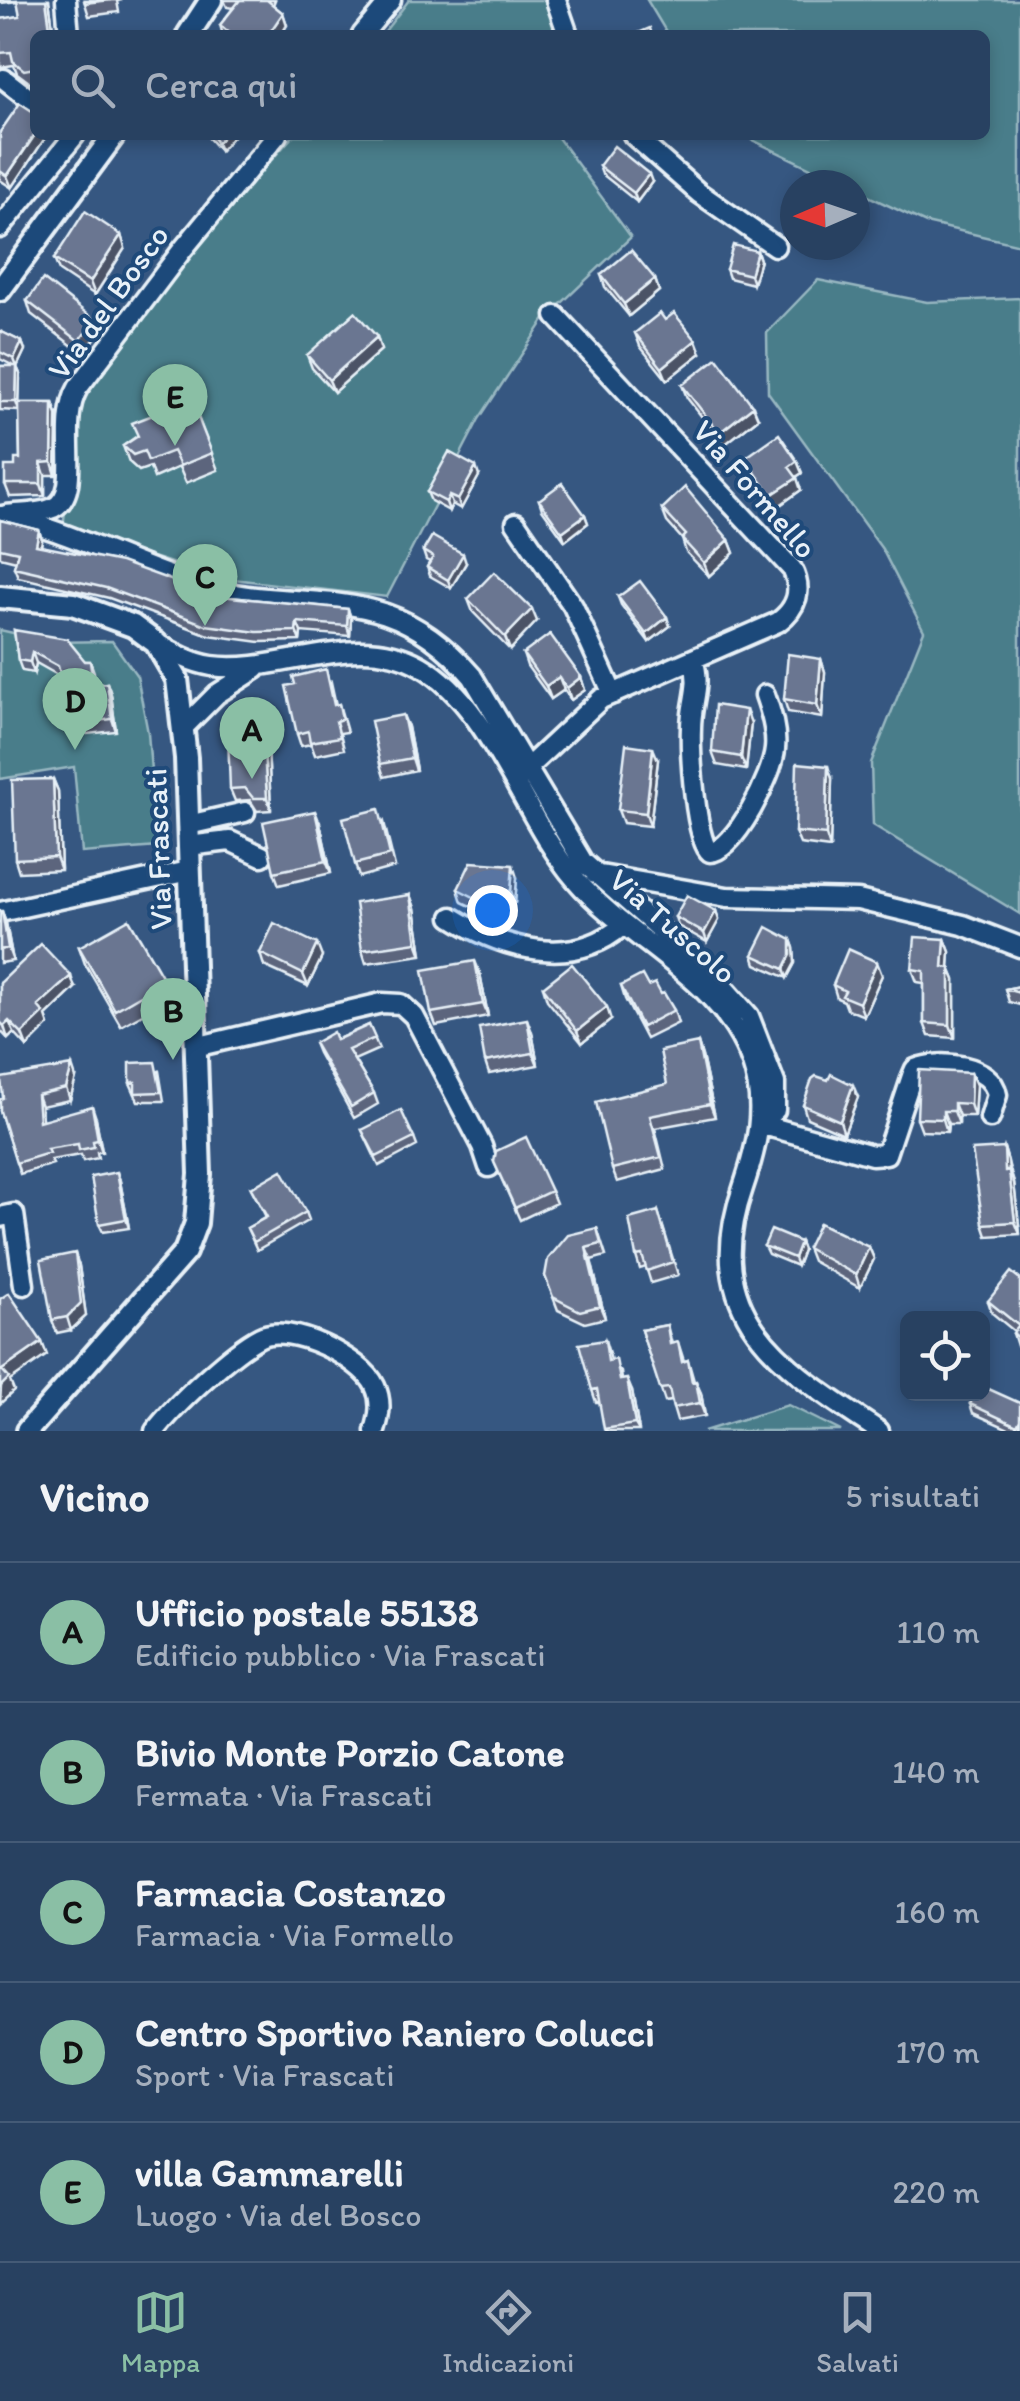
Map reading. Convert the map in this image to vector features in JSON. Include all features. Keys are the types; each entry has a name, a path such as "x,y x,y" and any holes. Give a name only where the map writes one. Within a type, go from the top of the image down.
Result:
{"main road":[{"path":"191,30 211,0"},
{"path":"0,290 110,140"},
{"path":"0,594 98,611 133,626 156,643"},
{"name":"Via Frascati","path":"27,1431 113,1338 190,1243 200,1192 184,727 178,680 156,643"}],"street":[{"path":"66,0 68,30"},
{"path":"366,30 392,0"},
{"path":"556,0 566,30"},
{"path":"4,79 30,99"},
{"path":"0,228 72,140"},
{"path":"82,140 100,154"},
{"name":"Via del Bosco","path":"274,140 183,249 78,388 66,426 69,487 57,506 0,516 200,586 350,603 403,622 438,643 472,676 526,769"},
{"path":"638,140 699,193 775,246"},
{"name":"Via Formello","path":"526,769 583,712 613,694 788,615 797,598 796,575 556,316"},
{"path":"516,522 573,606 613,694"},
{"path":"156,643 198,663 261,666"},
{"name":"Via Tuscolo","path":"261,666 317,655 362,653 400,658 430,672 482,734 552,850 622,926 681,968 724,1012 753,1066 760,1124 732,1232 730,1268 740,1308 776,1358 879,1431"},
{"path":"692,659 700,686 691,740 701,837 710,852 729,842 772,766 776,740 765,695"},
{"path":"184,727 217,694 261,666"},
{"path":"526,769 563,835 595,874 717,980 749,1016 778,1094 776,1110 760,1124"},
{"path":"188,835 245,812"},
{"path":"188,835 230,841 262,856"},
{"path":"0,912 189,871"},
{"path":"595,874 747,898 858,900 964,925 1020,947"},
{"path":"452,917 491,940 530,948 590,948 622,926"},
{"path":"194,1047 382,1003 401,1004 414,1016 482,1146 489,1167"},
{"path":"760,1124 872,1156 886,1154 915,1069 926,1066 977,1069 985,1074 998,1095 990,1118"},
{"path":"0,1216 14,1214 24,1285"},
{"path":"155,1431 169,1413 260,1337 282,1331 300,1334 367,1373 381,1406 374,1431"}],"green space":[{"path":"409,0 548,0 554,30 386,30"},
{"path":"647,0 1020,0 1020,245 926,223 870,197 870,170 815,170 752,140 990,140 990,30 665,30"},
{"path":"290,140 560,140 631,237 545,319 479,419 387,597 216,577 63,529 76,411 91,381 189,252"},
{"path":"818,280 927,302 1020,298 1020,914 873,825 871,763 924,631 882,549 768,392 767,333"},
{"path":"0,630 52,642 112,641 137,676 148,733 157,847 82,853 74,767 0,779"},
{"path":"788,1405 841,1431 704,1431"}],"building":[{"path":"17,0 46,0 50,30 30,30 30,69 24,70 13,61 11,52 0,53 0,19 20,16"},
{"path":"240,0 267,0 283,13 271,30 226,30 220,25"},
{"path":"20,103 30,110 31,140 7,176 0,171 0,132"},
{"path":"614,146 649,174 634,193 599,166"},
{"path":"85,211 121,235 90,282 54,259"},
{"path":"733,245 757,251 750,275 726,269"},
{"path":"631,250 655,279 624,304 601,275"},
{"path":"43,279 95,320 79,341 27,301"},
{"path":"355,312 377,337 329,380 307,355"},
{"path":"660,313 665,320 674,313 696,340 662,368 635,333"},
{"path":"0,331 22,342 14,359 0,352"},
{"path":"717,358 753,406 719,433 682,385"},
{"path":"0,366 17,366 16,402 0,402"},
{"path":"185,384 212,453 180,466 173,451 148,461 144,451 133,455 123,446 138,436 132,423 158,413 152,398"},
{"path":"19,403 53,403 52,462 41,463 41,484 5,484 5,466 15,466 15,459 20,459"},
{"path":"779,434 797,461 789,467 797,478 771,495 745,458"},
{"path":"449,452 476,467 458,500 449,496 446,502 427,492"},
{"path":"562,483 585,515 562,532 539,500"},
{"path":"685,487 729,540 704,563 662,509"},
{"path":"0,520 39,530 36,545 121,562 190,587 230,597 348,609 347,626 297,622 296,631 257,632 206,625 106,588 14,567 18,552 0,548"},
{"path":"432,536 463,554 448,580 427,567 433,557 423,551"},
{"path":"494,572 532,609 505,637 468,599"},
{"path":"640,581 667,617 646,634 618,597"},
{"path":"14,630 67,639 85,661 90,661 93,685 107,683 112,719 83,723 80,699 68,700 58,666 32,652 30,662 18,660"},
{"path":"550,634 581,677 567,688 559,677 546,686 523,654"},
{"path":"788,654 821,659 817,705 784,699"},
{"path":"326,669 334,705 339,704 342,719 336,721 340,737 310,742 308,731 297,734 286,686 295,684 293,677"},
{"path":"715,705 746,710 741,757 712,752"},
{"path":"403,715 412,758 380,764 371,721"},
{"path":"263,735 267,798 253,798 245,788 230,789 228,736"},
{"path":"626,744 653,748 646,813 618,810"},
{"path":"797,763 828,766 826,835 795,832"},
{"path":"53,779 56,857 15,859 12,780"},
{"path":"379,809 390,855 355,864 343,818"},
{"path":"315,811 326,861 274,872 263,822"},
{"path":"471,862 513,865 511,891 488,889 482,901 458,889"},
{"path":"410,895 417,942 362,950 355,903"},
{"path":"687,895 716,911 704,933 675,917"},
{"path":"0,911 8,948 0,950"},
{"path":"129,919 165,981 115,1010 79,947"},
{"path":"274,923 317,944 303,974 260,953"},
{"path":"767,927 791,940 791,955 784,969 753,955"},
{"path":"915,937 945,939 943,967 950,968 950,1025 924,1023 924,971 912,969"},
{"path":"41,944 71,976 38,1006 44,1013 22,1034 9,1021 4,1026 0,1022 0,983"},
{"path":"848,949 877,962 859,1003 842,996 845,991 833,985"},
{"path":"475,961 483,1004 431,1013 423,970"},
{"path":"572,964 607,1007 577,1031 543,987"},
{"path":"642,975 648,986 655,983 674,1010 642,1027 621,986"},
{"path":"527,1019 533,1053 485,1062 479,1028"},
{"path":"369,1025 375,1038 348,1050 374,1093 351,1107 314,1043 333,1032 336,1040"},
{"path":"698,1043 710,1104 650,1116 661,1157 612,1169 596,1102 667,1084 660,1051"},
{"path":"155,1062 161,1092 135,1093 135,1082 130,1083 130,1063"},
{"path":"72,1066 66,1088 37,1095 39,1121 92,1106 98,1140 93,1141 94,1147 79,1150 78,1144 47,1149 49,1153 16,1163 0,1111 1,1078"},
{"path":"919,1070 971,1073 970,1104 954,1103 954,1111 943,1111 943,1119 917,1118"},
{"path":"831,1074 853,1085 840,1121 803,1105 812,1079 816,1076 828,1080"},
{"path":"401,1110 414,1138 376,1157 362,1130"},
{"path":"526,1137 551,1191 515,1208 494,1162 496,1151"},
{"path":"1004,1148 1015,1222 983,1224 972,1150"},
{"path":"282,1170 306,1212 254,1242 247,1228 267,1217 251,1188"},
{"path":"117,1172 126,1219 99,1224 91,1177"},
{"path":"658,1211 673,1262 647,1271 642,1255 636,1256 629,1219"},
{"path":"819,1223 869,1247 856,1275 807,1248"},
{"path":"597,1228 601,1244 586,1248 600,1306 580,1311 553,1297 545,1276 548,1259 568,1235"},
{"path":"771,1230 800,1242 794,1258 764,1246"},
{"path":"75,1253 81,1303 67,1317 52,1320 41,1260"},
{"path":"1011,1272 1020,1279 1020,1339 1013,1333 1019,1326 988,1301"},
{"path":"9,1293 42,1342 2,1370 9,1378 0,1387 0,1299"},
{"path":"667,1325 670,1344 678,1342 682,1362 688,1360 700,1403 673,1408 669,1388 660,1389 641,1330"},
{"path":"605,1340 608,1361 616,1359 620,1380 627,1379 635,1424 604,1429 597,1389 592,1390 579,1344"},
{"path":"990,1390 1020,1403 1020,1420 1017,1426 970,1404 990,1401"}],"place":[{"name":"villa Gammarelli","path":"175,446"},
{"name":"Farmacia Costanzo","path":"205,626"},
{"name":"Centro Sportivo Raniero Colucci","path":"75,750"},
{"name":"Ufficio postale 55138","path":"252,779"},
{"name":"Bivio Monte Porzio Catone","path":"173,1060"}]}
